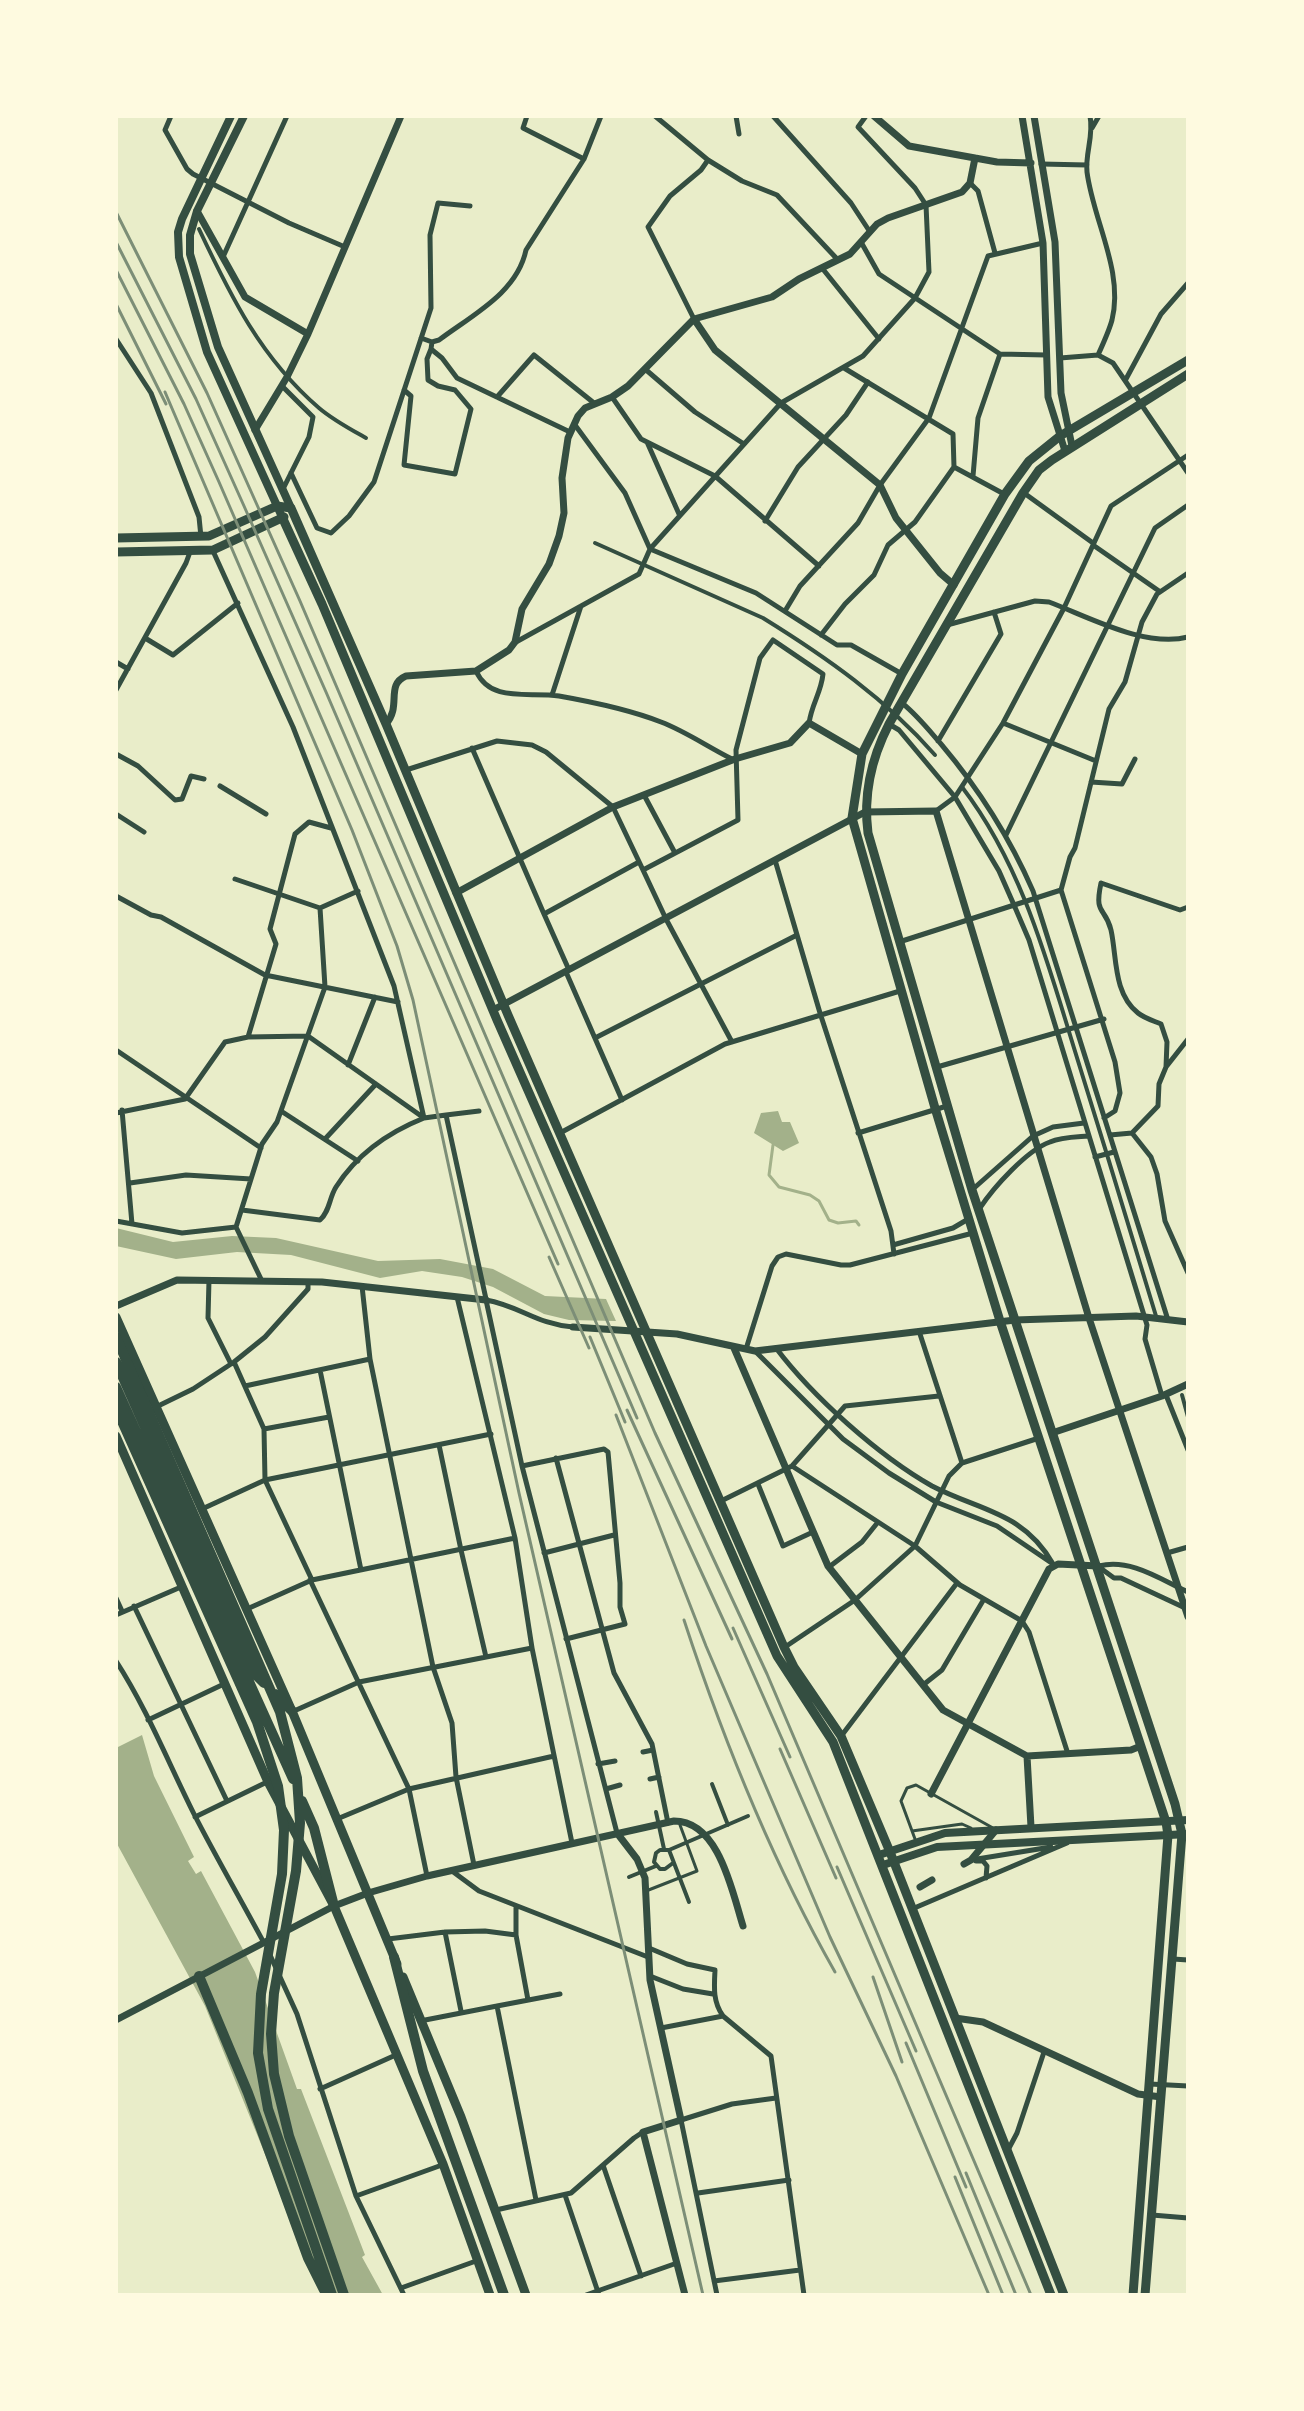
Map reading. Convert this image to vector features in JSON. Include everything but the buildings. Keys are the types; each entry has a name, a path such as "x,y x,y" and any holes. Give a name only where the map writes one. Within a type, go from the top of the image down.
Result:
{"highway":[{"path":"1133,2295 1168,1835 1166,1822 1000,1321 852,818 862,754 902,674 1005,494 1029,461 1060,436 1188,360"},
{"path":"1145,2295 1184,1821 972,1190 868,833 865,812 875,752 889,724 1039,470 1188,374"},
{"path":"116,538 201,537 277,506 291,508"},
{"path":"116,552 190,552 218,548 283,519 291,508"},
{"path":"291,508 386,724 503,1005 784,1647 841,1736 1051,2295"},
{"path":"283,519 632,1331 777,1656 833,1742 912,1909 1064,2295"},
{"path":"116,1317 292,1711 388,1939 461,2117 526,2295"},
{"path":"116,1337 280,1712 293,1753 300,1801 299,1843 274,1993 272,2054 285,2122 344,2295"},
{"path":"116,1362 314,1828 334,1906"},
{"path":"116,1387 245,1663 292,1711"},
{"path":"116,1408 257,1722 278,1786 284,1850 260,2004 260,2073 273,2124 329,2295"},
{"path":"116,1436 268,1782 334,1906 443,2164 490,2295"},
{"path":"394,1957 423,2071 504,2295"},
{"path":"199,1976 248,2093 308,2258 329,2295"}],"main road":[{"path":"231,116 200,178 178,232 180,263 207,352 283,519"},
{"path":"244,116 197,211 190,235 191,262 218,347 291,508"},
{"path":"886,1859 945,1833 1184,1821"},
{"path":"886,1859 937,1847 991,1841 1072,1841 1185,1834"}],"street":[{"path":"171,116 165,130 187,169 289,223 345,247"},
{"path":"223,257 287,116"},
{"path":"255,430 308,334 401,116"},
{"path":"527,116 523,128 584,159"},
{"path":"404,390 411,396 404,465 455,474 471,409 455,390 428,380 427,359 431,346 510,286 523,264 526,250 584,159 601,116"},
{"path":"655,116 708,160 742,181 777,195 838,260"},
{"path":"736,116 739,134"},
{"path":"773,116 851,203 870,232"},
{"path":"386,724 394,713 395,686 400,678 476,671 509,650 515,642 639,574 650,549 679,514 781,403 863,356 915,298 929,272 926,205 915,188 858,127 866,116"},
{"path":"874,116 909,146 975,158 1087,165"},
{"path":"1022,116 1043,243 1048,397 1060,436 1069,448"},
{"path":"1034,116 1055,242 1061,393 1070,430 1069,448"},
{"path":"1090,116 1092,128 1087,165 1093,206 1113,278 1114,296 1112,320 1098,355"},
{"path":"1092,128 1099,116"},
{"path":"515,642 522,609 549,564 559,536 564,513 562,478 572,428 585,408 612,397 645,369 694,319 772,297 850,254 888,218 962,192 970,183 975,158"},
{"path":"708,160 701,170 670,196 648,227 694,319 715,350 880,485 896,518 940,573 954,585"},
{"path":"970,183 978,191 995,253"},
{"path":"291,473 317,528 331,533 349,516 374,482 431,308 430,235 438,203 470,206"},
{"path":"197,211 245,297 308,334"},
{"path":"199,229 235,305 266,352 321,410 366,438"},
{"path":"861,242 879,274 1000,354 1047,355"},
{"path":"785,611 800,586 858,523 880,485 929,418 988,256 1043,243"},
{"path":"822,268 879,339"},
{"path":"1126,379 1166,306 1188,283"},
{"path":"421,338 457,378 572,428 625,493 650,549 756,593 837,645 851,645 902,674"},
{"path":"116,339 151,393 199,517 201,537"},
{"path":"973,476 978,418 1000,354"},
{"path":"497,397 534,355 594,403"},
{"path":"1060,358 1098,355 1113,363 1188,473"},
{"path":"821,635 845,604 874,575 888,545 907,532 954,467 953,434 844,368"},
{"path":"645,369 695,412 744,444"},
{"path":"765,521 798,467 846,415 868,382"},
{"path":"282,386 313,417 309,437 283,490"},
{"path":"612,397 641,439 715,476 819,566"},
{"path":"647,442 679,514"},
{"path":"493,1010 865,812 936,811 955,797 1003,723 1064,608 1111,506 1188,455"},
{"path":"954,467 1005,494"},
{"path":"1023,493 1159,591"},
{"path":"1006,835 1155,528 1188,505"},
{"path":"595,543 763,618 866,688 916,733 935,755"},
{"path":"218,548 358,891 398,1002 424,1118"},
{"path":"116,690 190,552"},
{"path":"1104,1118 1115,1111 1120,1093 1115,1062 1061,890 1075,848 1109,709 1125,682 1142,622 1159,591 1188,573"},
{"path":"946,625 1035,601 1049,602 1139,636 1165,641 1188,637"},
{"path":"145,638 173,655 238,603"},
{"path":"552,695 581,606"},
{"path":"938,741 1001,634 994,612"},
{"path":"456,893 613,807 734,759 790,743 809,723 813,702 822,690 823,674 773,640 760,658 734,759 738,820 643,870"},
{"path":"116,662 128,669"},
{"path":"476,671 479,679 497,692 552,695 632,712 664,723 734,759"},
{"path":"902,702 968,776 1006,835 1036,898 1107,1154 1157,1319"},
{"path":"809,723 862,754"},
{"path":"1003,723 1096,761"},
{"path":"889,724 899,730 955,797 999,871 1029,940 1147,1325 1145,1339 1164,1396 1188,1450"},
{"path":"405,770 497,741 532,745 546,752 613,807 666,919 732,1042"},
{"path":"472,748 622,1100"},
{"path":"116,754 138,766 175,800 182,799 191,776 204,779"},
{"path":"1091,782 1122,784 1135,759"},
{"path":"220,786 266,814"},
{"path":"962,787 1001,848 1026,901 1110,1135 1168,1320"},
{"path":"644,795 675,853"},
{"path":"936,811 1036,1149 1188,1617"},
{"path":"116,814 144,832"},
{"path":"248,1037 276,944 270,929 295,834 309,822 331,828"},
{"path":"775,860 820,1013 891,1231 894,1254"},
{"path":"544,914 639,862"},
{"path":"235,879 320,908 358,891"},
{"path":"1166,1067 1167,1042 1161,1024 1138,1013 1123,991 1113,955 1111,932 1098,908 1098,898 1101,883 1180,910 1188,907"},
{"path":"899,942 1061,890"},
{"path":"116,896 151,915 161,917 266,976 398,1002"},
{"path":"261,1279 237,1231 261,1148 281,1111 325,987 320,908"},
{"path":"595,1038 797,935"},
{"path":"559,1133 732,1042 901,991"},
{"path":"348,1065 375,997"},
{"path":"936,1067 1104,1019"},
{"path":"132,1224 130,1183 119,1111 185,1099 225,1042 248,1037 308,1036 424,1118"},
{"path":"1110,1135 1132,1133 1158,1106 1159,1084 1166,1067 1188,1039"},
{"path":"116,1050 261,1148"},
{"path":"325,1139 376,1084"},
{"path":"858,1133 947,1106"},
{"path":"281,1111 358,1161"},
{"path":"242,1210 320,1220 325,1215 335,1188 358,1161 399,1128 424,1118 479,1111"},
{"path":"446,1115 522,1466 598,1764 617,1833 641,1867 649,1975 698,2193 717,2295"},
{"path":"972,1190 1033,1136 1053,1127 1084,1123"},
{"path":"1132,1133 1151,1157 1165,1221 1188,1273"},
{"path":"980,1208 989,1194 1036,1149 1051,1141 1088,1136"},
{"path":"1095,1157 1114,1152"},
{"path":"130,1183 186,1175 251,1179"},
{"path":"893,1245 953,1228 970,1218"},
{"path":"116,1221 182,1233 237,1231"},
{"path":"746,1350 772,1266 778,1257 786,1254 841,1265 974,1233"},
{"path":"116,1306 177,1280 308,1281 486,1300 504,1303 542,1323 677,1334 755,1351 1000,1321 1144,1317 1188,1322"},
{"path":"209,1280 208,1318 245,1386 264,1429 265,1480 409,1789 427,1876"},
{"path":"116,1419 156,1407 193,1389 232,1363 265,1337 308,1289 308,1281"},
{"path":"362,1285 370,1359 433,1667 452,1723 456,1777 474,1865"},
{"path":"457,1296 515,1538 532,1648 572,1843"},
{"path":"918,1330 962,1463"},
{"path":"734,1348 790,1468 829,1567 943,1710 1027,1756 1131,1750 1141,1746"},
{"path":"776,1348 876,1449 942,1490 1006,1517 1042,1544 1053,1564"},
{"path":"755,1351 828,1424 889,1473 936,1502 997,1526 1053,1564 1130,1565 1188,1592"},
{"path":"245,1386 370,1359"},
{"path":"320,1370 361,1570"},
{"path":"1052,1433 1164,1396 1188,1384"},
{"path":"1182,1395 1188,1417"},
{"path":"720,1502 790,1468 845,1406 939,1396"},
{"path":"264,1429 329,1417"},
{"path":"202,1509 265,1480 491,1434"},
{"path":"784,1647 855,1600 915,1546 949,1476 962,1463 1039,1437"},
{"path":"439,1445 486,1657"},
{"path":"522,1466 604,1449 608,1452 620,1607 625,1624 566,1639"},
{"path":"556,1458 618,1683 647,1733 653,1750 668,1823"},
{"path":"790,1468 915,1546 957,1583 1022,1621 1029,1632 1068,1754"},
{"path":"758,1484 783,1546 813,1532"},
{"path":"829,1567 862,1542 878,1522"},
{"path":"544,1553 614,1535"},
{"path":"247,1609 311,1580 515,1538"},
{"path":"1167,1553 1188,1547"},
{"path":"931,1794 1053,1564"},
{"path":"1098,1566 1114,1578 1121,1578 1186,1608"},
{"path":"841,1736 957,1583"},
{"path":"116,1598 119,1613 181,1587"},
{"path":"923,1685 942,1670 984,1599"},
{"path":"134,1606 227,1801"},
{"path":"292,1711 359,1682 532,1648"},
{"path":"116,1661 142,1701 148,1720 195,1817 264,1942 297,2014 356,2196 404,2295"},
{"path":"148,1720 224,1684"},
{"path":"643,1752 653,1750"},
{"path":"336,1819 409,1789 554,1756"},
{"path":"1027,1756 1031,1827"},
{"path":"598,1764 615,1761"},
{"path":"650,1779 659,1777"},
{"path":"195,1817 268,1782"},
{"path":"712,1784 728,1825"},
{"path":"605,1789 620,1785"},
{"path":"656,1812 666,1850 689,1902"},
{"path":"656,1866 656,1853 748,1816"},
{"path":"116,2020 334,1906 368,1893 474,1865 679,1821 703,1830 711,1843 726,1874 743,1926"},
{"path":"968,1862 991,1841 996,1830"},
{"path":"912,1909 1072,1841"},
{"path":"968,1862 1060,1846"},
{"path":"968,1862 983,1861 988,1871 986,1878"},
{"path":"629,1877 656,1866 665,1869 673,1863"},
{"path":"634,1866 637,1873"},
{"path":"452,1871 479,1891 516,1906 648,1952 715,1970 714,1994 723,2016 771,2056 804,2295"},
{"path":"920,1887 932,1880"},
{"path":"516,1906 516,1935 528,2000"},
{"path":"388,1939 445,1932 485,1931 516,1935"},
{"path":"445,1932 461,2011"},
{"path":"1173,1959 1188,1960"},
{"path":"649,1975 683,1989 714,1994"},
{"path":"420,2021 560,1994"},
{"path":"497,2006 536,2200"},
{"path":"661,2028 723,2016"},
{"path":"955,2018 983,2022 1138,2094 1161,2097"},
{"path":"1008,2150 1017,2133 1044,2052"},
{"path":"320,2089 398,2054"},
{"path":"1150,2084 1188,2086"},
{"path":"495,2211 571,2193 643,2132 732,2104 776,2098"},
{"path":"643,2132 685,2295"},
{"path":"356,2196 443,2164"},
{"path":"603,2165 641,2276"},
{"path":"698,2193 789,2180"},
{"path":"565,2195 598,2293"},
{"path":"1152,2215 1188,2218"},
{"path":"401,2288 477,2260"},
{"path":"586,2295 677,2263"},
{"path":"714,2281 800,2270"}],"lane":[{"path":"917,1843 901,1801 903,1793 916,1785 996,1830"},
{"path":"645,1891 697,1871 679,1821"},
{"path":"912,1831 962,1824 991,1841"}],"shaded area":[{"path":"778,1111 782,1122 790,1122 799,1143 783,1151 754,1133 761,1113"},
{"path":"116,1228 173,1242 232,1236 276,1238 378,1261 440,1259 493,1269 545,1296 606,1299 616,1321 569,1320 544,1314 493,1287 462,1277 422,1271 380,1278 291,1255 237,1252 176,1259 116,1246"},
{"path":"142,1735 154,1776 194,1857 188,1861 196,1874 201,1871 255,1972 297,2089 301,2089 365,2255 362,2257 383,2295 322,2295 205,2006 116,1842 116,1748"}],"waterway":[{"path":"773,1145 769,1175 779,1187 810,1195 819,1201 829,1220 838,1223 856,1221 859,1225"}],"railway":[{"path":"116,212 207,393 300,601 655,1433 767,1674 1031,2295"},
{"path":"116,242 196,399 244,506 637,1418"},
{"path":"116,270 184,404 219,482 558,1264"},
{"path":"116,304 166,404"},
{"path":"165,392 352,830 397,946 413,1000 519,1493 703,2295"},
{"path":"549,1257 589,1348"},
{"path":"590,1337 625,1422"},
{"path":"627,1410 732,1639"},
{"path":"616,1415 706,1646 830,1937 896,2076 989,2295"},
{"path":"684,1620 751,1800 791,1888 835,1972"},
{"path":"733,1628 790,1757"},
{"path":"780,1749 836,1878"},
{"path":"837,1867 916,2051"},
{"path":"873,1977 902,2062"},
{"path":"906,2043 966,2187"},
{"path":"966,2173 1016,2295"},
{"path":"955,2177 1003,2295"}]}
